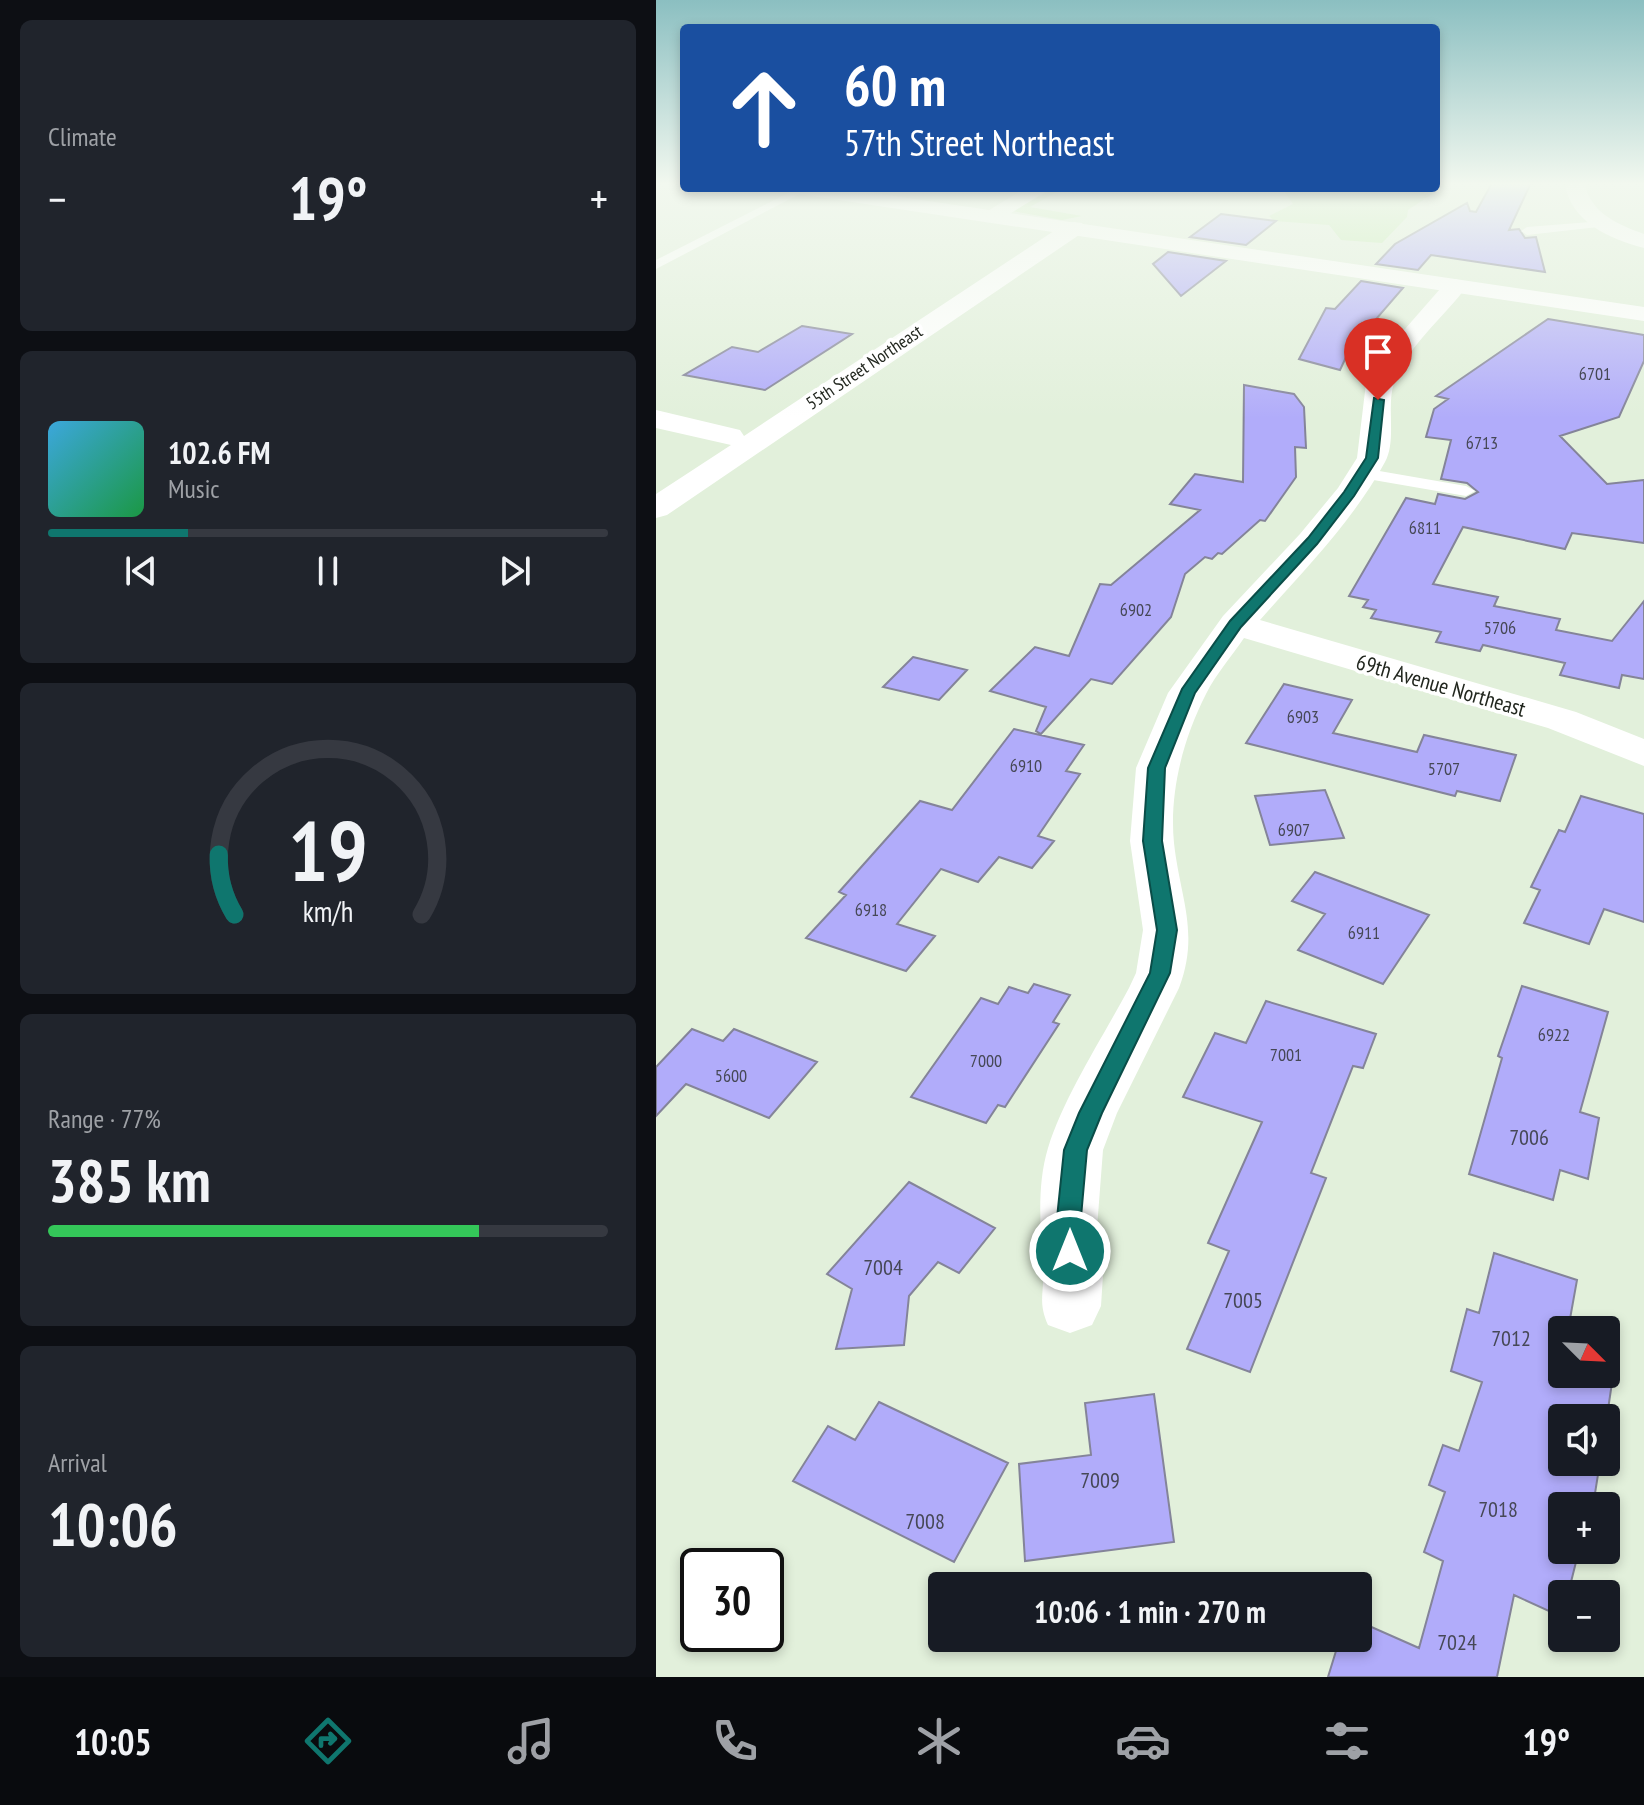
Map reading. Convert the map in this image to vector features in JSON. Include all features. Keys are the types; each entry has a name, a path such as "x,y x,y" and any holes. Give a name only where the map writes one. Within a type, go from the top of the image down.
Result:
{"street":[{"name":"55th Street Northeast","path":"656,508 1024,261"},
{"path":"1292,261 1644,314"},
{"path":"1070,1306 1073,1275 1068,1228 1075,1150 1090,1113 1154,988 1160,973 1167,930 1152,841 1157,768 1187,693 1236,624 1312,541 1372,458 1380,383 1400,351 1455,286"},
{"path":"656,419 730,436"},
{"name":"69th Avenue Northeast","path":"1236,624 1562,720 1644,754"}],"lane":[{"path":"1362,473 1466,491"}],"building":[{"path":"1156,261 1226,261 1181,296 1153,264"},
{"path":"1379,261 1426,261 1418,270 1376,264"},
{"path":"1473,261 1542,261 1545,272"},
{"path":"1361,281 1403,288 1371,325 1362,323 1340,370 1299,359 1326,308 1335,309"},
{"path":"1548,319 1644,335 1644,361 1619,417 1560,436 1607,484 1644,480 1644,543 1572,533 1565,549 1463,527 1433,584 1498,597 1494,606 1560,619 1556,630 1612,641 1644,601 1644,679 1622,675 1619,688 1560,675 1565,663 1483,645 1480,651 1436,642 1441,632 1371,618 1376,610 1363,607 1368,600 1349,596 1406,498 1435,504 1438,494 1465,499 1478,492 1467,483 1441,479 1451,440 1426,437 1434,409 1448,399 1436,396"},
{"path":"802,326 852,334 765,390 684,375 732,347 758,352"},
{"path":"1244,385 1294,394 1304,407 1306,448 1295,447 1296,477 1265,521 1260,520 1222,554 1218,553 1212,559 1205,557 1185,574 1171,617 1112,684 1091,679 1041,734 1036,731 1046,707 990,691 1035,647 1069,656 1100,584 1111,585 1200,510 1170,504 1195,474 1243,482"},
{"path":"913,657 967,670 939,700 883,687"},
{"path":"1284,684 1352,700 1333,733 1417,752 1424,735 1516,755 1500,801 1457,791 1455,796 1246,743"},
{"path":"1014,729 1084,745 1066,771 1080,774 1038,836 1054,841 1032,868 999,857 978,882 941,869 897,924 935,936 906,971 806,938 846,895 839,892 920,801 952,810"},
{"path":"1325,790 1344,838 1270,845 1255,796"},
{"path":"1581,796 1644,814 1644,922 1604,909 1589,944 1524,923 1540,890 1531,887 1559,830 1565,832"},
{"path":"1315,872 1429,915 1383,984 1298,950 1325,914 1292,901"},
{"path":"1034,984 1070,995 1053,1022 1059,1024 1005,1107 998,1105 986,1123 911,1097 981,998 998,1004 1009,987 1028,993"},
{"path":"1522,986 1608,1012 1580,1112 1599,1118 1588,1179 1560,1170 1553,1200 1469,1174 1502,1058 1498,1056"},
{"path":"1266,1001 1376,1034 1363,1068 1353,1066 1311,1173 1326,1178 1250,1372 1187,1349 1229,1251 1208,1243 1262,1122 1183,1097 1215,1033 1246,1043"},
{"path":"692,1029 723,1041 734,1029 817,1062 769,1118 686,1084 656,1116 656,1067"},
{"path":"909,1182 995,1228 959,1273 938,1262 909,1296 904,1345 836,1349 852,1289 827,1274"},
{"path":"1494,1253 1577,1280 1571,1316 1548,1316 1548,1388 1611,1388 1609,1404 1548,1404 1548,1476 1598,1476 1595,1492 1548,1492 1548,1564 1576,1564 1572,1580 1548,1580 1548,1611 1514,1595 1497,1677 1328,1677 1336,1652 1372,1652 1372,1627 1419,1648 1443,1561 1424,1552 1445,1492 1429,1485 1443,1445 1459,1451 1482,1382 1451,1371 1467,1309 1479,1313"},
{"path":"1154,1394 1174,1542 1025,1561 1019,1464 1091,1455 1085,1403"},
{"path":"879,1402 1008,1463 954,1562 793,1481 828,1426 855,1440"}],"route":[{"path":"1070,1251 1068,1228 1075,1150 1090,1113 1160,973 1167,930 1152,841 1157,768 1187,693 1236,624 1312,541 1350,493 1372,458 1378,400"}]}
